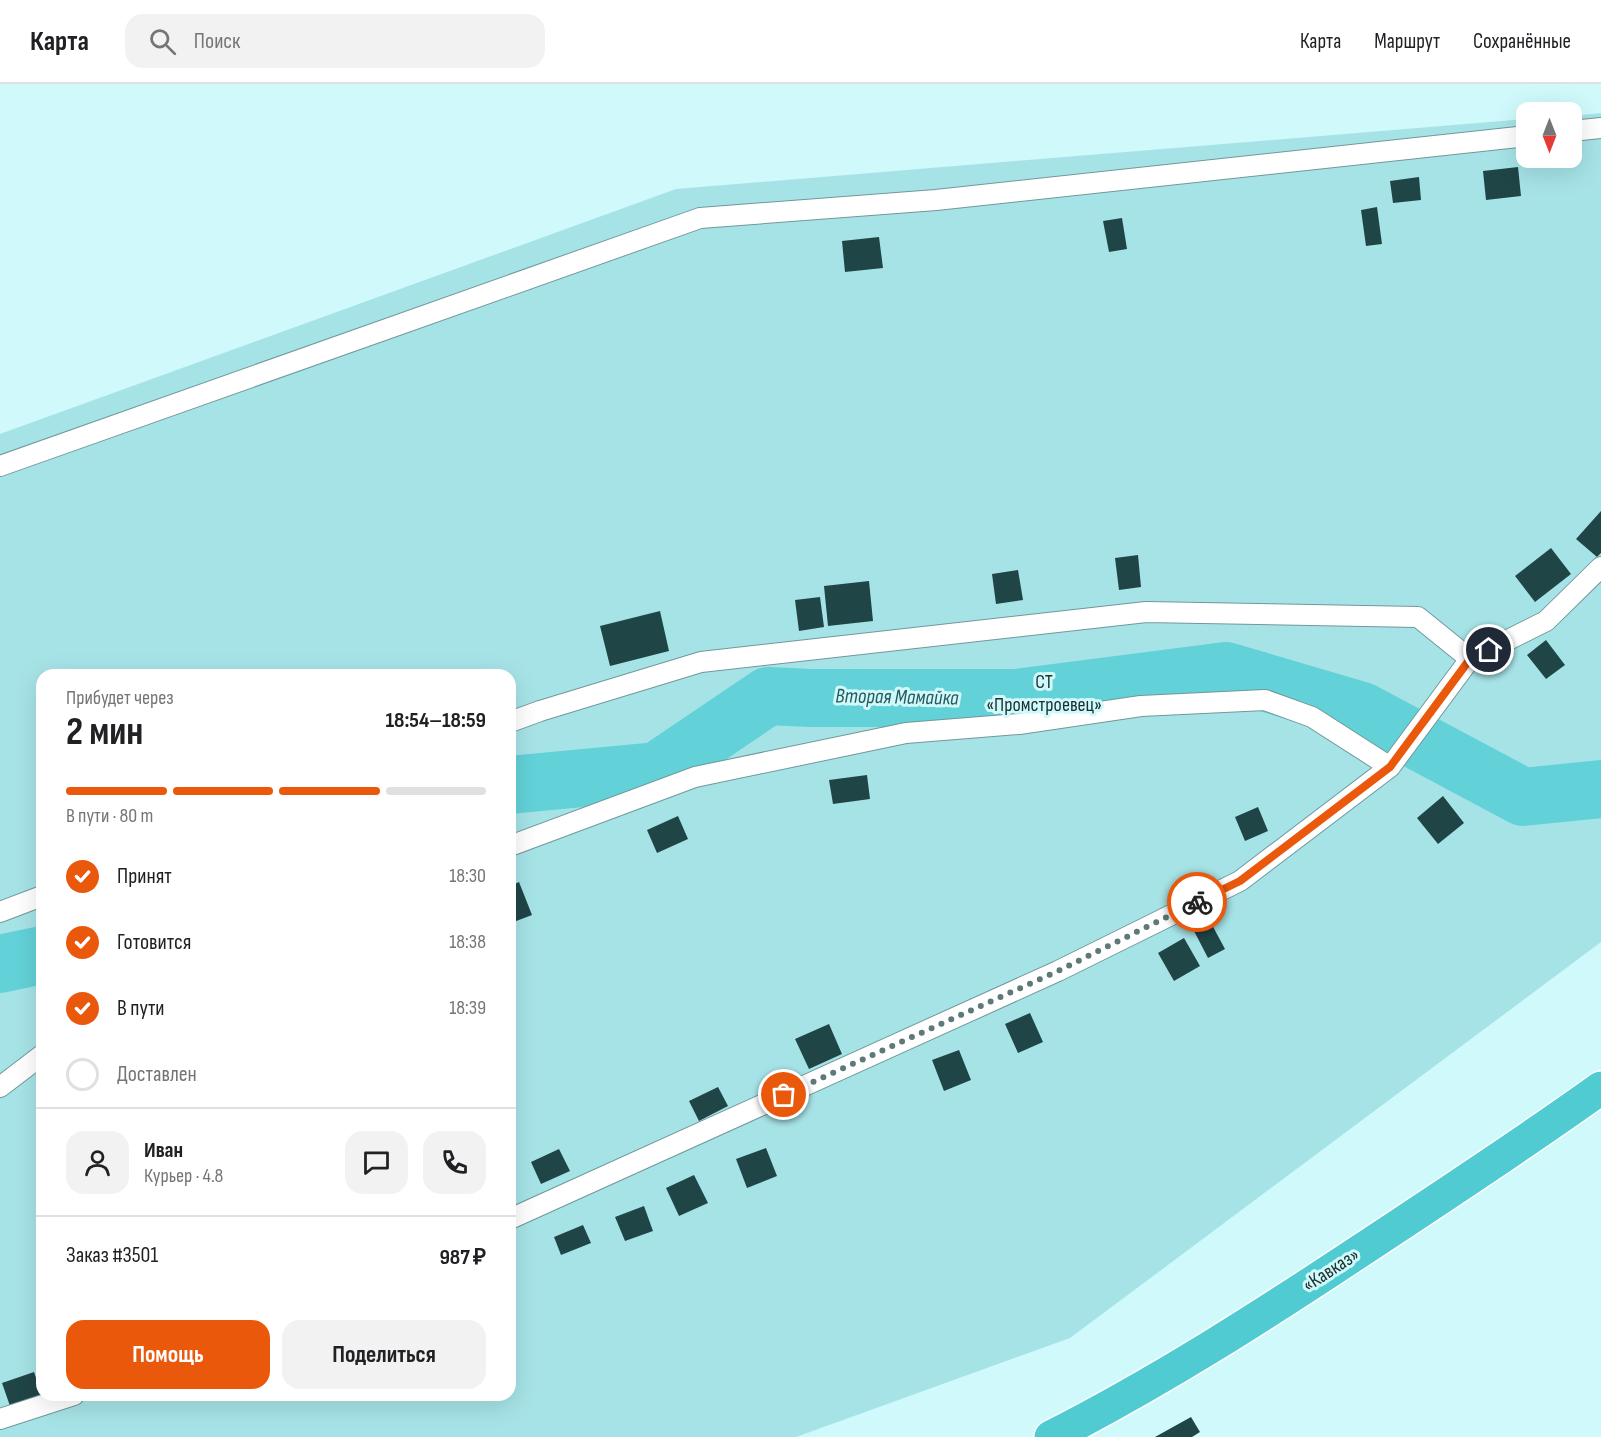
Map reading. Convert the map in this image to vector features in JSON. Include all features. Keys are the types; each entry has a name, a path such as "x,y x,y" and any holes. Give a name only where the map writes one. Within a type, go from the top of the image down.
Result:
{"highway":[{"name":"«Кавказ»","path":"1051,1437 1183,1364 1301,1290 1528,1141 1601,1088"}],"lane":[{"path":"1582,130 1601,128"},
{"path":"0,466 700,218 936,200 1516,137"},
{"path":"516,1216 1058,971 1240,881 1390,767 1470,659 1546,621 1601,567"},
{"path":"516,720 701,662 1146,612 1418,617 1470,659"},
{"path":"516,844 695,777 906,733 1019,724 1141,706 1265,700 1312,717 1390,767"},
{"path":"0,912 36,898"},
{"path":"0,1087 36,1060"},
{"path":"0,1419 56,1401"}],"green space":[{"name":"СТ «Промстроевец»","path":"1601,113 1601,942 1070,1338 796,1437 0,1437 0,434 676,189 1516,120 1516,168 1582,168 1582,115"}],"building":[{"path":"1518,168 1521,196 1486,200 1483,171"},
{"path":"1419,177 1421,200 1393,203 1390,181"},
{"path":"1377,207 1382,244 1366,246 1361,210"},
{"path":"1122,218 1127,249 1109,252 1103,221"},
{"path":"879,237 883,268 845,272 842,241"},
{"path":"1601,511 1601,553 1597,557 1576,539"},
{"path":"1551,548 1571,574 1535,602 1515,576"},
{"path":"1138,555 1141,587 1119,590 1115,558"},
{"path":"1018,570 1023,600 996,604 992,574"},
{"path":"869,581 873,621 828,626 824,586"},
{"path":"820,597 824,627 799,631 795,600"},
{"path":"660,611 669,651 610,666 600,626"},
{"path":"1546,640 1565,665 1546,679 1527,655"},
{"path":"867,775 870,799 833,804 829,780"},
{"path":"1443,796 1464,823 1438,844 1417,818"},
{"path":"1258,807 1268,831 1245,841 1235,817"},
{"path":"678,816 688,839 657,853 647,830"},
{"path":"519,882 532,915 516,921 516,883"},
{"path":"1211,923 1225,949 1208,958 1194,931"},
{"path":"1184,938 1200,966 1174,981 1158,953"},
{"path":"1030,1013 1043,1042 1018,1053 1005,1024"},
{"path":"829,1024 842,1054 809,1069 795,1039"},
{"path":"959,1050 971,1080 944,1091 932,1060"},
{"path":"718,1087 728,1106 699,1121 689,1101"},
{"path":"766,1148 777,1176 747,1188 736,1159"},
{"path":"559,1149 570,1171 541,1184 531,1162"},
{"path":"694,1175 708,1203 679,1216 666,1188"},
{"path":"644,1206 653,1231 625,1241 615,1217"},
{"path":"583,1225 591,1243 561,1255 554,1237"},
{"path":"34,1372 36,1397 10,1406 2,1383"},
{"path":"1191,1417 1200,1432 1192,1437 1155,1437"}],"waterway":[{"name":"Вторая Мамайка","path":"516,784 657,771 768,696 1016,698 1226,671 1362,711 1523,797 1601,789"},
{"name":"Вторая Мамайка","path":"0,964 36,956"}],"way so far":[{"path":"784,1095 1058,971 1197,902"}],"route":[{"path":"1197,902 1240,881 1390,767 1470,659 1489,650"}]}
